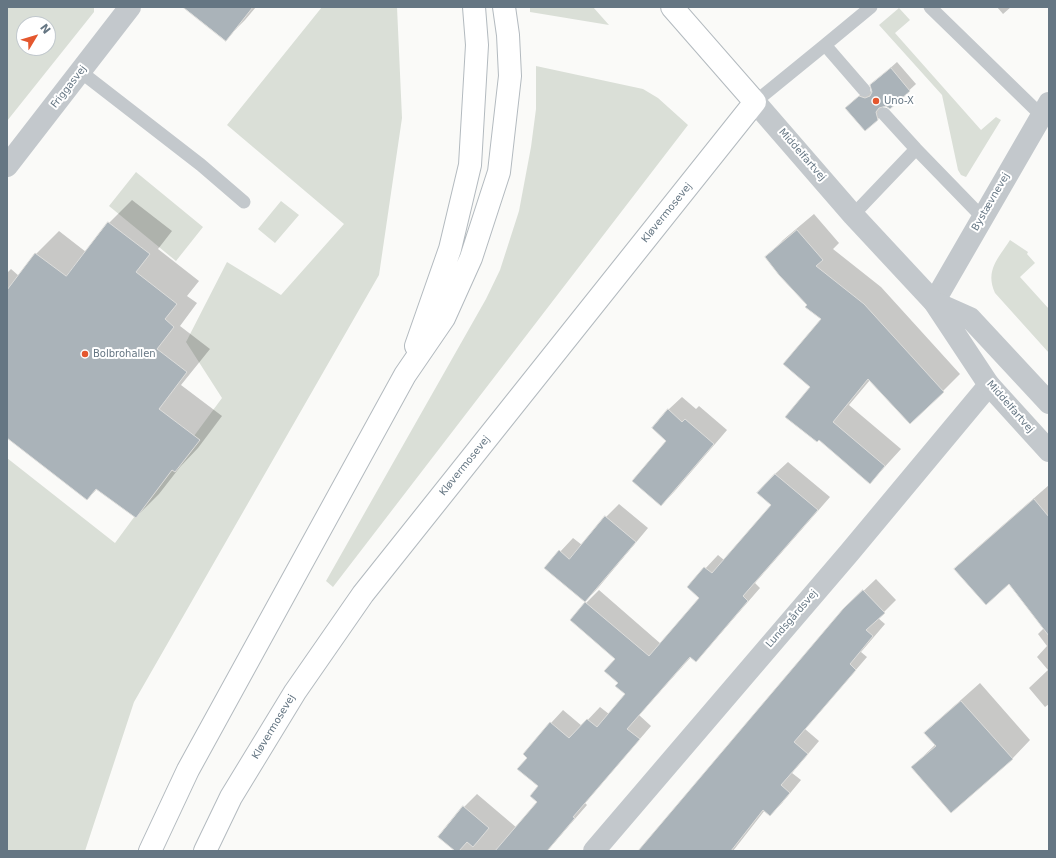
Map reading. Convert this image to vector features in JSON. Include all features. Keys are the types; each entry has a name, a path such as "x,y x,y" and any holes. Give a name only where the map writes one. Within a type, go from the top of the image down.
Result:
{"main road":[{"path":"405,375 450,249 470,165 477,45 474,7"},
{"path":"150,851 188,770 405,375 444,318 471,258 499,172 510,76 508,35 504,7"},
{"name":"Middelfartvej","path":"672,7 755,102"},
{"name":"Kløvermosevej","path":"205,851 231,796 295,692 363,594 755,102"}],"street":[{"name":"Friggasvej","path":"7,166 130,7"},
{"name":"Middelfartvej","path":"755,102 853,215 934,302 989,385 1049,451"},
{"name":"Bystævnevej","path":"934,302 1045,109"},
{"name":"Middelfartvej","path":"934,302 970,318 1049,404"},
{"name":"Lundsgårdsvej","path":"594,851 844,559 989,385"}],"lane":[{"path":"755,102 871,7"},
{"path":"930,7 1045,109"},
{"path":"825,45 864,90"},
{"path":"81,72 201,165 244,202"},
{"path":"884,114 982,218"},
{"path":"853,215 916,149"}],"shaded area":[{"path":"7,7 94,7 94,12 7,121"},
{"path":"322,7 397,7 402,118 379,275 134,702 85,851 7,851 7,458 115,543 222,398 186,342 227,262 281,295 344,224 227,125"},
{"path":"530,7 593,7 609,25 530,12"},
{"path":"899,8 910,20 895,33 981,130 996,117 1001,120 966,177 961,175 958,170 942,95 879,25"},
{"path":"536,66 643,89 658,98 688,125 333,587 326,581 486,299 500,270 519,211 531,147 536,109"},
{"path":"136,172 203,227 176,261 109,206"},
{"path":"281,201 299,215 275,243 258,229"},
{"path":"1010,240 1028,252 1027,254 1035,263 1020,277 1049,309 1049,353 995,293 992,285 991,278 994,265"}],"building":[{"path":"183,7 253,7 226,41"},
{"path":"891,68 910,91 890,109 886,106 879,108 876,112 878,120 865,131 845,108 859,96 865,98 870,96 872,92 870,85"},
{"name":"Bolbrohallen","path":"108,222 150,254 136,272 177,304 165,319 174,327 157,349 187,372 159,409 200,440 175,472 172,470 136,518 96,489 87,500 7,438 7,290 35,253 66,276"},
{"path":"797,230 823,260 816,266 864,304 944,392 910,424 868,379 833,422 885,466 870,484 819,440 817,442 785,417 810,387 783,364 821,319 805,307 807,305 779,275 765,257"},
{"path":"668,409 682,422 685,419 714,444 661,506 632,481 666,441 652,428"},
{"path":"775,474 818,510 743,596 748,601 696,662 690,657 627,729 640,739 573,817 575,818 547,851 495,851 537,802 530,796 538,786 517,769 527,758 523,754 550,722 569,738 587,719 597,727 625,694 615,686 618,683 604,671 615,659 570,620 585,602 649,656 699,598 687,587 704,567 712,573 771,505 757,493"},
{"path":"1034,499 1049,517 1049,636 1009,584 986,605 954,569"},
{"path":"605,516 636,542 585,602 544,568 559,550 569,559"},
{"path":"863,590 885,613 866,630 873,636 850,664 856,670 794,742 808,754 781,785 790,793 770,816 763,810 731,851 638,851 843,609"},
{"path":"961,701 1013,759 951,813 911,767 936,746 924,733"},
{"path":"463,806 489,828 473,847 467,842 459,851 455,851 438,837"}],"place":[{"name":"Uno-X","path":"876,101"},
{"name":"Bolbrohallen","path":"85,354"}]}
